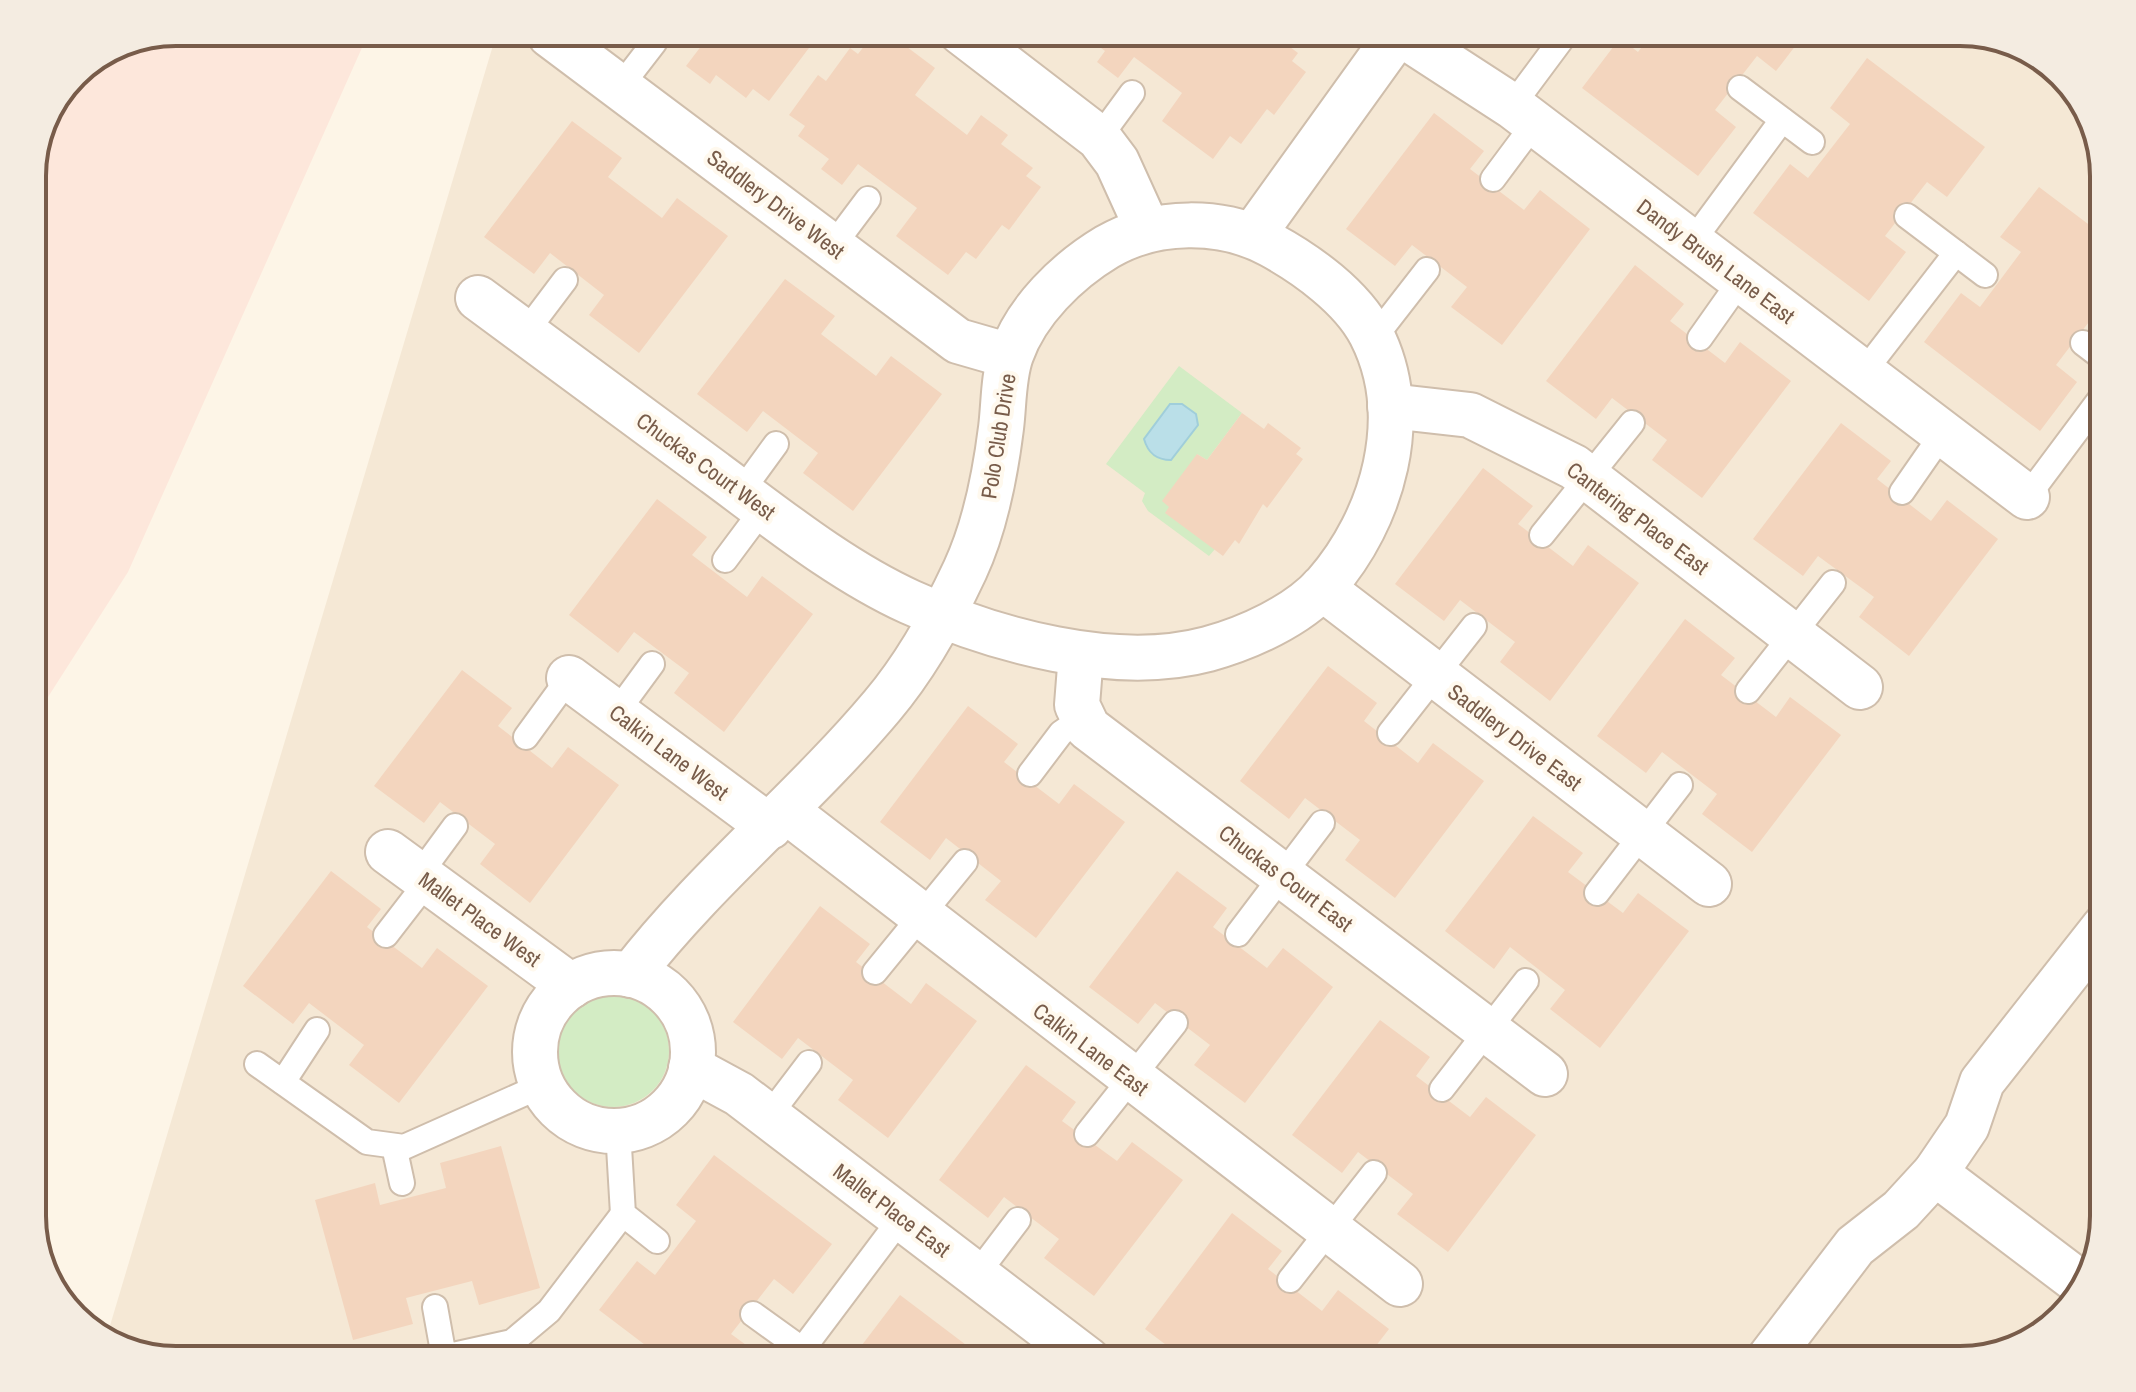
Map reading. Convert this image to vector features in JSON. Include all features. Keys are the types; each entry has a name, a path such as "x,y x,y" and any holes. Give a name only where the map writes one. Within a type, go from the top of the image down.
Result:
{"street":[{"name":"Saddlery Drive West","path":"565,46 958,341 1010,356"},
{"path":"979,46 1099,138 1117,162 1147,228"},
{"path":"1253,235 1391,46"},
{"name":"Dandy Brush Lane East","path":"1422,46 1523,115 2027,497"},
{"name":"Polo Club Drive","path":"631,975 667,928 777,818 885,702 944,615 970,561 985,511 997,462 1010,356 1036,310 1066,277 1106,248 1147,228 1194,226 1253,235 1313,273 1350,306 1370,332 1390,406 1388,448 1375,503 1354,543 1322,588 1289,613 1243,637 1203,650 1162,655 1081,654 1011,639 944,615"},
{"name":"Chuckas Court West","path":"478,298 752,500 873,582 944,615"},
{"name":"Cantering Place East","path":"1390,406 1470,415 1574,467 1860,687"},
{"name":"Saddlery Drive East","path":"1322,588 1709,884"},
{"path":"1081,654 1077,705 1083,718"},
{"name":"Calkin Lane West","path":"569,678 616,713 777,818"},
{"name":"Chuckas Court East","path":"1083,718 1088,728 1545,1074"},
{"name":"Calkin Lane East","path":"777,818 921,918 1400,1284"},
{"name":"Mallet Place West","path":"411,870 571,986"},
{"path":"1779,1346 1855,1246 1901,1210 1935,1173 1967,1126 1982,1082 2090,945"},
{"path":"602,973 631,975 653,982 674,1000 688,1022 694,1048 691,1068 678,1099 659,1117 634,1129 608,1131 582,1124 561,1110 543,1085 536,1066 536,1041 543,1016 558,996 571,986 602,973"},
{"name":"Mallet Place East","path":"691,1068 739,1094 1068,1346"},
{"path":"1935,1173 2074,1278"}],"lane":[{"path":"620,87 652,46"},
{"path":"1493,179 1560,46"},
{"path":"1740,88 1812,142"},
{"path":"1099,138 1132,93"},
{"path":"1692,242 1782,120"},
{"path":"832,247 868,199"},
{"path":"1907,216 1985,275"},
{"path":"1863,373 1956,253"},
{"path":"1370,332 1385,324 1427,270"},
{"path":"525,333 565,280"},
{"path":"1700,338 1741,280"},
{"path":"2083,343 2090,348"},
{"path":"2027,497 2090,413"},
{"path":"1542,535 1632,423"},
{"path":"1902,492 1943,433"},
{"path":"725,560 776,444"},
{"path":"1748,691 1833,583"},
{"path":"1390,733 1474,626"},
{"path":"616,713 652,664"},
{"path":"526,737 569,678"},
{"path":"1030,774 1061,733 1083,718"},
{"path":"1597,893 1680,785"},
{"path":"1238,934 1322,823"},
{"path":"386,935 411,870 455,826"},
{"path":"875,972 965,862"},
{"path":"1442,1089 1526,981"},
{"path":"1087,1134 1175,1023"},
{"path":"283,1082 317,1030"},
{"path":"768,1117 809,1063"},
{"path":"257,1064 367,1142 404,1147 543,1085"},
{"path":"494,1346 512,1342 549,1311 623,1214 618,1130"},
{"path":"394,1146 402,1183"},
{"path":"1290,1280 1374,1173"},
{"path":"623,1214 657,1241"},
{"path":"815,1346 902,1217"},
{"path":"977,1274 1018,1220"},
{"path":"435,1307 442,1346"},
{"path":"753,1314 797,1346"}],"shaded area":[{"path":"176,46 363,46 128,572 46,700 46,167 50,142 59,119 90,78 111,63 134,53"},
{"path":"493,46 1960,46 1977,47 2017,59 2046,78 2068,104 2086,142 2090,176 2090,1216 2089,1233 2077,1273 2058,1302 2032,1324 2002,1339 1960,1346 176,1346 142,1342 110,1327"}],"green space":[{"path":"1179,366 1242,413 1207,460 1197,454 1215,549 1209,556 1148,511 1142,501 1145,493 1106,464"},
{"path":"613,995 634,999 653,1011 665,1030 669,1051 665,1072 653,1091 634,1103 613,1107 592,1103 573,1091 561,1072 557,1051 561,1030 573,1011 592,999"}],"water":[{"path":"1170,404 1182,404 1196,414 1198,425 1171,460 1153,455 1144,439"}],"building":[{"path":"701,46 810,46 769,101 753,89 746,98 716,75 710,84 686,66"},
{"path":"864,46 906,46 935,68 915,95 967,135 981,115 1008,135 1001,144 1033,168 1026,176 1041,187 1009,230 1002,225 976,259 966,252 948,275 896,236 917,208 858,164 842,185 821,169 829,159 798,136 805,126 789,115 818,75 826,81 850,48 858,54"},
{"path":"1098,46 1289,46 1298,53 1292,61 1306,72 1274,115 1267,109 1241,144 1230,136 1213,159 1162,121 1182,93 1134,57 1118,78 1097,62 1105,51"},
{"path":"1614,46 1630,46 1638,52 1642,46 1795,46 1776,71 1757,56 1715,110 1736,127 1698,176 1582,88"},
{"path":"1867,58 1985,147 1947,197 1927,182 1885,236 1906,252 1869,301 1753,213 1790,164 1808,178 1850,124 1830,108"},
{"path":"1434,113 1484,151 1470,169 1524,210 1540,190 1590,229 1502,345 1451,307 1467,287 1412,245 1395,266 1346,229"},
{"path":"572,121 622,158 608,177 662,218 677,198 728,236 639,353 589,315 604,295 550,253 534,274 484,237"},
{"path":"2039,187 2090,225 2090,320 2056,365 2077,382 2040,431 1924,342 1961,293 1980,307 2021,252 2000,237"},
{"path":"1635,265 1684,304 1670,321 1725,363 1740,342 1791,381 1702,498 1652,460 1667,440 1612,398 1596,419 1546,381"},
{"path":"785,279 835,316 821,334 876,376 891,356 942,394 853,511 803,473 818,453 763,411 747,432 697,394"},
{"path":"1242,413 1264,429 1268,423 1301,448 1296,454 1303,459 1267,508 1263,504 1239,544 1235,540 1223,556 1165,513 1169,507 1162,501 1197,454 1207,460"},
{"path":"1841,423 1891,461 1877,479 1931,521 1947,500 1998,539 1909,656 1859,617 1874,597 1818,556 1803,576 1753,539"},
{"path":"1483,468 1533,506 1518,524 1573,566 1588,545 1639,583 1550,701 1500,662 1515,642 1460,600 1444,621 1395,584"},
{"path":"657,499 707,537 692,555 747,597 762,576 813,614 724,732 674,693 689,673 634,632 618,653 569,615"},
{"path":"1685,619 1735,658 1721,675 1776,717 1790,697 1841,735 1752,852 1702,814 1717,794 1662,752 1646,773 1597,736"},
{"path":"1328,666 1377,703 1364,721 1418,763 1433,743 1484,781 1395,898 1345,860 1360,840 1305,798 1289,819 1240,781"},
{"path":"462,670 512,708 498,726 552,768 568,747 619,785 530,903 480,864 495,844 440,802 424,823 374,786"},
{"path":"968,706 1018,744 1004,762 1059,804 1074,784 1125,822 1036,938 985,900 1001,881 946,838 930,860 880,822"},
{"path":"1533,816 1583,853 1568,872 1623,913 1638,893 1689,931 1600,1048 1550,1009 1565,990 1510,947 1494,969 1445,931"},
{"path":"331,871 381,909 367,927 422,968 437,948 488,986 399,1103 349,1065 364,1045 309,1003 293,1024 243,986"},
{"path":"1177,871 1227,908 1213,927 1267,968 1283,948 1333,987 1245,1103 1194,1065 1210,1045 1155,1003 1138,1024 1089,987"},
{"path":"820,906 870,944 856,962 911,1004 926,983 977,1021 888,1138 838,1100 853,1080 798,1038 782,1059 733,1022"},
{"path":"1380,1020 1430,1057 1416,1076 1470,1117 1486,1097 1536,1135 1448,1252 1397,1214 1413,1194 1358,1152 1342,1173 1292,1135"},
{"path":"1026,1065 1076,1102 1062,1121 1117,1161 1132,1142 1183,1180 1094,1296 1044,1258 1059,1239 1004,1197 988,1218 939,1180"},
{"path":"501,1146 540,1288 479,1305 472,1281 406,1298 413,1324 353,1340 315,1200 375,1183 380,1205 446,1188 440,1163"},
{"path":"714,1155 832,1244 793,1294 774,1279 731,1334 748,1346 647,1346 599,1310 637,1261 655,1275 696,1221 676,1205"},
{"path":"1232,1213 1282,1251 1268,1269 1322,1311 1338,1290 1389,1329 1376,1346 1167,1346 1145,1329"},
{"path":"900,1295 967,1346 863,1346"}]}
